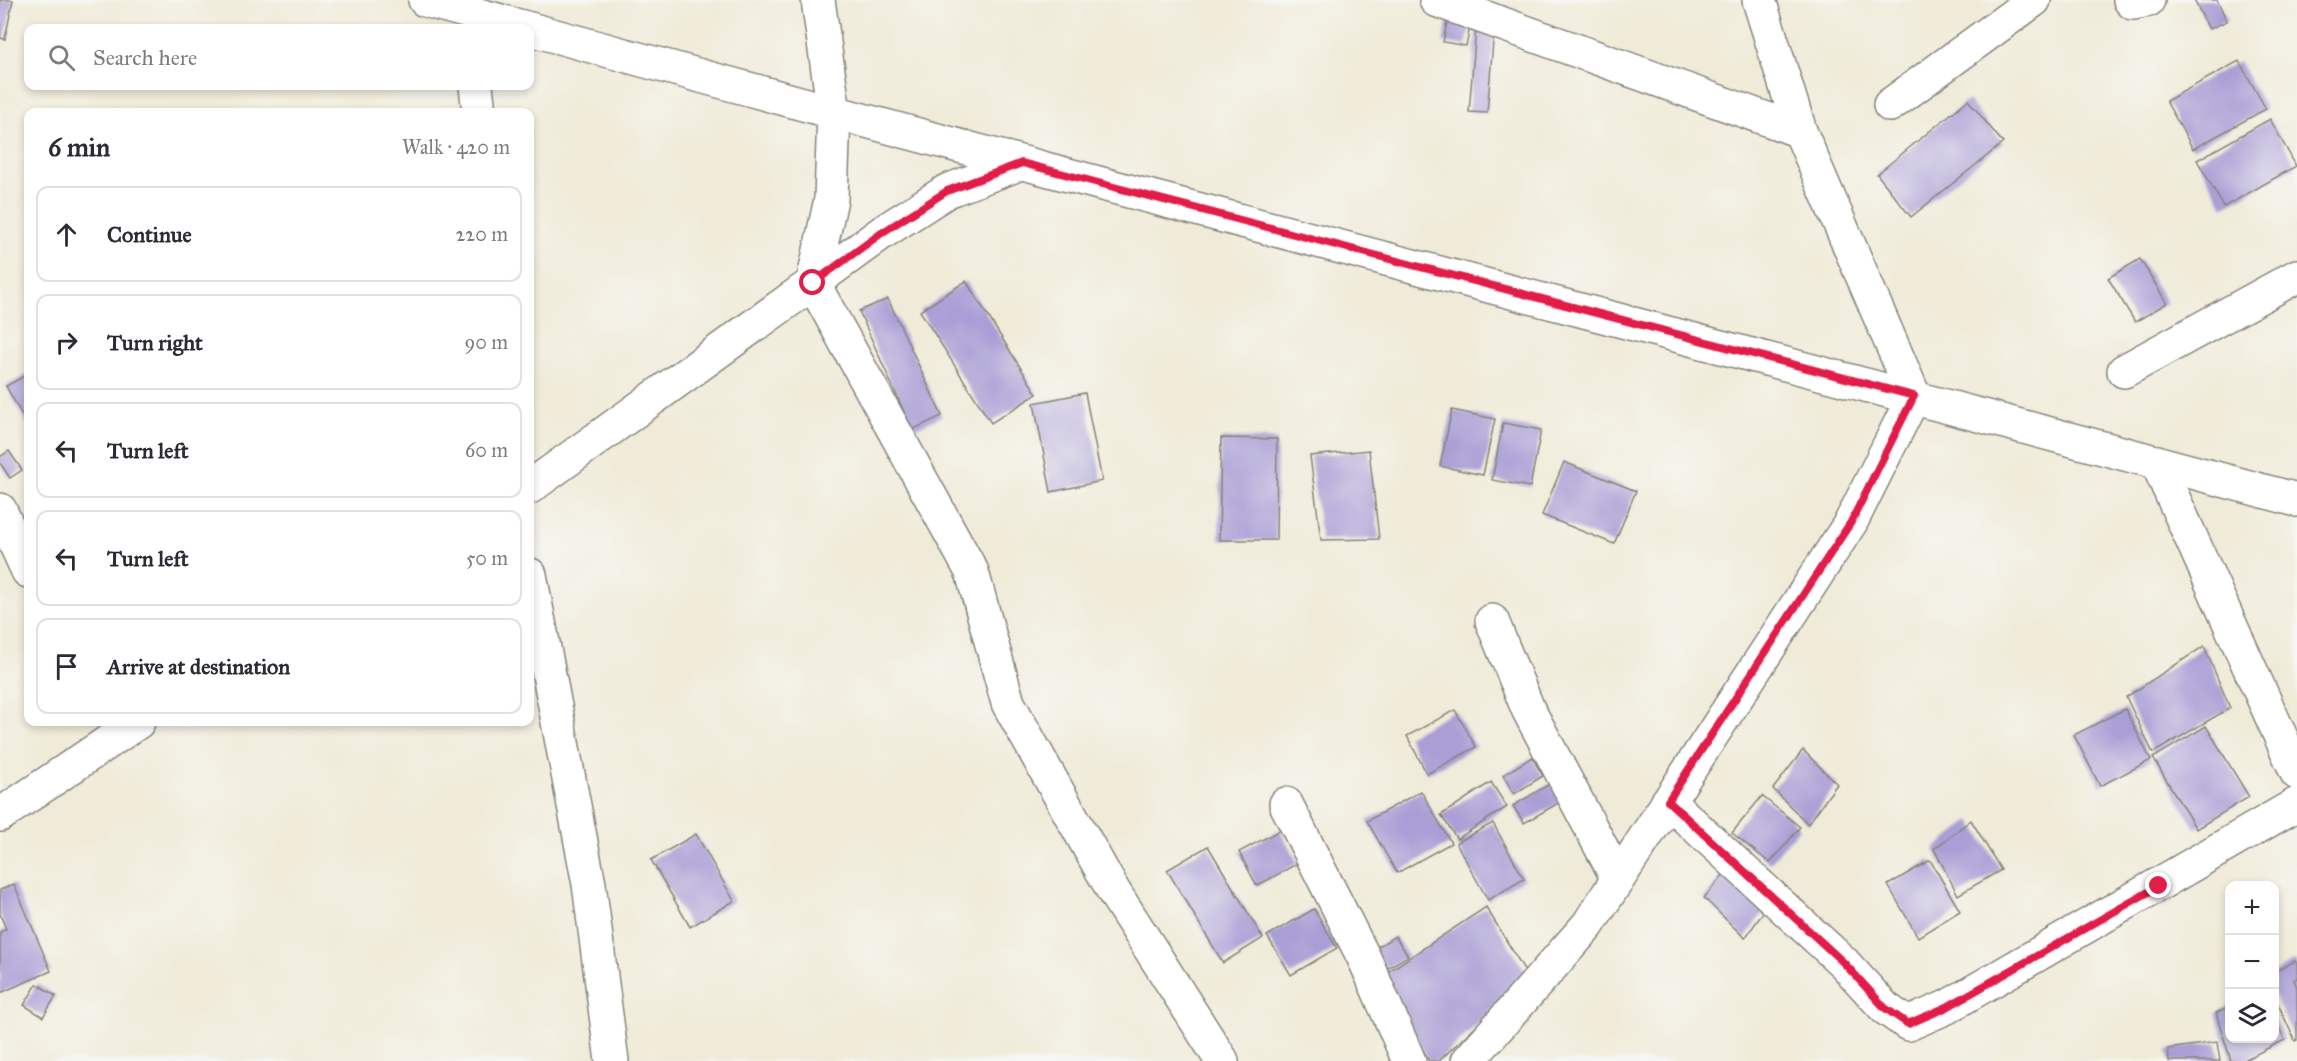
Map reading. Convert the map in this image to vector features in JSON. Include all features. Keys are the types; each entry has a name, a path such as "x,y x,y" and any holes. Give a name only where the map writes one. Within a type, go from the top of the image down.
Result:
{"street":[{"path":"425,0 508,24"},
{"path":"818,0 834,114 831,199 813,283 972,572 1008,703 1114,892 1222,1061"},
{"path":"1436,0 1800,131"},
{"path":"1468,1061 1588,925 1851,522 1914,396 1800,131 1759,0"},
{"path":"1890,105 2034,0"},
{"path":"2130,0 2133,3 2148,0"},
{"path":"534,31 834,114 1914,396 2297,500"},
{"path":"476,90 479,108"},
{"path":"534,484 883,232 947,191 1022,163"},
{"path":"2124,371 2297,276"},
{"path":"2157,462 2297,773"},
{"path":"0,510 24,562"},
{"path":"534,596 589,884 612,1061"},
{"path":"1492,621 1528,709 1618,879"},
{"path":"0,815 123,726"},
{"path":"1668,801 1844,963 1885,1008 1908,1024 1957,1002 2297,804"},
{"path":"1286,804 1365,960 1409,1061"}],"building":[{"path":"0,0 13,0 5,39 0,38"},
{"path":"2194,0 2217,0 2227,21 2209,29"},
{"path":"1448,17 1471,22 1466,46 1443,42"},
{"path":"1476,28 1494,30 1487,113 1469,112"},
{"path":"2239,61 2266,109 2193,149 2166,101"},
{"path":"1968,100 2003,143 1911,217 1877,174"},
{"path":"2270,119 2296,166 2224,207 2197,160"},
{"path":"2140,259 2167,303 2135,322 2108,278"},
{"path":"966,281 1037,394 991,423 920,311"},
{"path":"888,299 942,416 912,430 859,311"},
{"path":"24,376 24,419 6,386"},
{"path":"1085,393 1102,481 1051,492 1034,403"},
{"path":"1452,410 1495,419 1483,475 1440,466"},
{"path":"1503,423 1541,430 1530,487 1492,480"},
{"path":"1221,438 1277,439 1276,540 1219,540"},
{"path":"1369,450 1379,539 1321,540 1310,456"},
{"path":"9,451 22,470 10,478 0,463 0,457"},
{"path":"1564,462 1636,491 1614,544 1542,515"},
{"path":"2204,646 2230,708 2153,753 2126,697"},
{"path":"2125,709 2151,760 2100,786 2074,735"},
{"path":"1455,710 1476,747 1427,774 1407,736"},
{"path":"2206,726 2249,797 2196,829 2153,758"},
{"path":"1803,750 1837,784 1808,824 1773,789"},
{"path":"1532,757 1543,776 1514,794 1503,775"},
{"path":"1491,782 1507,807 1457,839 1441,815"},
{"path":"1551,783 1562,801 1524,823 1513,806"},
{"path":"1421,791 1451,843 1397,873 1367,821"},
{"path":"1762,796 1800,827 1770,863 1732,833"},
{"path":"1971,820 2001,870 1958,895 1934,849"},
{"path":"1493,823 1524,879 1488,900 1456,843"},
{"path":"1280,830 1298,863 1257,886 1239,852"},
{"path":"696,834 734,901 690,927 651,860"},
{"path":"1208,846 1263,938 1223,963 1167,870"},
{"path":"1930,860 1960,911 1918,937 1888,885"},
{"path":"1732,864 1770,903 1745,938 1704,898"},
{"path":"14,884 51,971 0,993 0,932 6,929 0,914 0,890"},
{"path":"1486,907 1528,976 1439,1061 1429,1061 1383,975"},
{"path":"1314,909 1337,948 1291,975 1267,936"},
{"path":"1395,936 1408,956 1386,969 1374,949"},
{"path":"2295,961 2297,964 2297,978 2294,980 2297,987 2297,1040 2295,1041 2279,1006 2279,969"},
{"path":"37,984 56,996 43,1017 24,1005"},
{"path":"2225,1008 2225,1042 2216,1013"},
{"path":"2279,1028 2285,1040 2279,1043"},
{"path":"2217,1042 2220,1061 2169,1061 2168,1049"},
{"path":"2225,1043 2279,1043 2242,1061 2231,1061"}],"route":[{"path":"813,283 883,232 947,191 1022,163 1914,396 1851,522 1668,801 1844,963 1885,1008 1908,1024 1947,1007 2159,886"}]}
